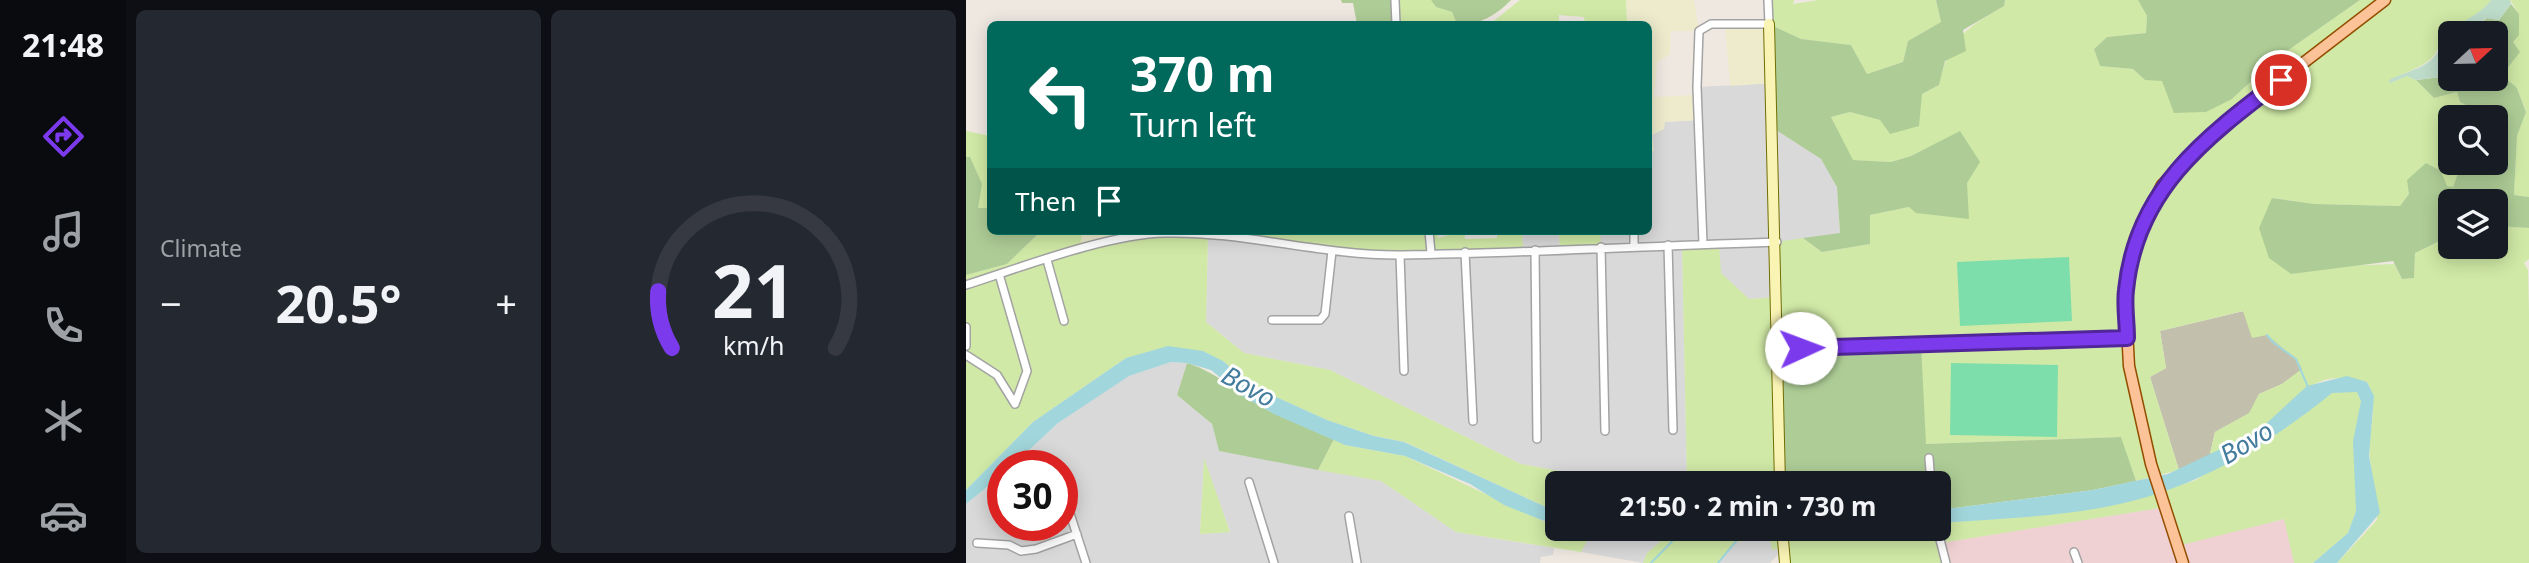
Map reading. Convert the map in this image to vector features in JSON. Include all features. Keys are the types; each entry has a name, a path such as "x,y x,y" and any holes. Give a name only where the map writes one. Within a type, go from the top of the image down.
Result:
{"main road":[{"path":"2183,563 2151,464 2129,366 2126,291 2136,239 2162,185 2215,131 2385,0"}],"street":[{"path":"1395,0 1396,21"},
{"path":"1768,0 1777,242 1780,471"},
{"path":"1703,244 1697,87 1699,31 1711,23 1769,24"},
{"path":"966,285 1127,238 1149,235"},
{"path":"1215,235 1332,251 1400,255 1777,242"},
{"path":"1429,235 1431,253"},
{"path":"1634,235 1634,246"},
{"path":"1668,245 1673,430"},
{"path":"1601,247 1605,431"},
{"path":"1535,250 1537,439"},
{"path":"1272,320 1320,320 1325,314 1332,251"},
{"path":"1465,252 1473,421"},
{"path":"1400,255 1404,370"},
{"path":"1047,260 1064,321"},
{"path":"966,355 997,375 1015,404 1027,371 999,274"},
{"path":"966,327 966,346"},
{"path":"1777,348 2127,338"},
{"path":"1929,458 1930,471"},
{"path":"1249,482 1274,563"},
{"path":"1349,516 1357,563"},
{"path":"1078,537 1086,563"},
{"path":"977,543 1009,545 1021,551 1058,541"},
{"path":"1784,541 1785,563"},
{"path":"1940,541 1946,563"},
{"path":"2074,551 2078,563"}],"shaded area":[{"path":"1626,0 1694,0 1699,31 1671,31 1670,54 1657,62 1654,97 1697,95 1698,120 1665,122 1664,129 1652,135 1652,21 1627,21"},
{"path":"1725,24 1769,24 1772,83 1730,86"},
{"path":"1772,83 1773,128 1821,159 1837,186 1840,233 1778,297 1749,299 1682,245 1687,471 1559,471 1521,464 1330,370 1244,353 1206,322 1208,235 1523,250 1522,235 1559,235 1560,249 1600,247 1600,235 1652,235 1652,135 1665,122 1698,120 1697,87"},
{"path":"1082,235 1114,235 1115,241 1080,251"},
{"path":"2244,311 2289,330 2319,357 2282,384 2259,394 2250,413 2215,432 2209,458 2179,470 2150,377 2166,368 2160,331"},
{"path":"1171,362 1187,363 1177,395 1212,424 1219,451 1381,481 1456,532 1554,548 1553,555 1541,557 1540,563 966,563 966,504 987,487 987,541 1078,541 1078,450 1029,450 1058,423 1129,376","holes":["1204,460 1230,531 1200,534"]},
{"path":"2166,507 2178,545 2285,519 2294,563 1946,563 1941,543"},
{"path":"1586,541 1661,541 1647,553 1643,563 1581,552"},
{"path":"1775,541 1784,548 1770,563 1718,563 1736,542"}],"green space":[{"path":"1341,0 1395,0 1396,21 1356,21 1353,3 1342,3"},
{"path":"1395,0 1431,0 1436,7 1452,12 1456,21 1396,21"},
{"path":"1431,0 1511,0 1499,11 1479,21 1456,21 1452,12 1436,7"},
{"path":"1520,0 1626,0 1627,21 1585,21 1584,17 1559,15 1559,21 1494,21"},
{"path":"1768,0 1794,0 1793,4 1819,0 1936,0 1941,22 1908,41 1903,62 1867,74 1851,45 1801,39 1769,24"},
{"path":"1936,0 2005,0 2004,6 1963,30 1966,51 1945,61 1939,85 1922,94 1919,126 1890,134 1880,120 1850,112 1831,117 1853,160 1891,162 1911,156 1960,131 1980,162 1967,183 1969,219 1916,213 1909,207 1870,215 1870,244 1822,252 1803,238 1840,233 1837,187 1821,159 1773,128 1769,24 1801,39 1851,45 1867,74 1903,62 1908,41 1941,22"},
{"path":"2005,0 2138,0 2147,16 2146,33 2107,37 2094,49 2100,66 2133,69 2145,80 2162,80 2232,99 2274,60 2360,0 2491,0 2466,21 2438,21 2438,49 2435,54 2390,83 2407,76 2416,80 2434,98 2457,92 2460,102 2466,105 2438,105 2438,175 2458,175 2454,187 2409,194 2400,206 2315,204 2273,198 2291,274 2341,266 2394,264 2402,279 2414,278 2415,253 2438,242 2438,259 2508,259 2508,227 2529,228 2529,259 2524,263 2528,270 2529,313 2529,563 2337,563 2377,520 2369,449 2373,401 2367,382 2346,378 2316,383 2304,390 2256,432 2209,458 2215,432 2249,413 2259,394 2282,384 2302,369 2296,359 2267,335 2252,338 2243,311 2160,331 2166,368 2150,377 2179,470 2136,481 2120,437 1926,444 1825,471 1687,471 1682,245 1719,244 1721,273 1749,299 1777,297 1777,242 1803,238 1822,252 1870,244 1870,215 1909,207 1960,132 1911,156 1891,162 1852,160 1831,117 1850,112 1881,120 1890,134 1922,94 1939,85 1954,45 1979,22 2004,6"},
{"path":"2138,0 2360,0 2274,60 2232,99 2206,112 2174,113 2162,81 2145,80 2133,69 2100,66 2094,49 2107,37 2146,33 2147,16"},
{"path":"2491,0 2510,0 2511,4 2499,20 2486,18 2482,21 2465,21"},
{"path":"2510,0 2529,0 2529,197 2514,195 2517,136 2526,111 2517,88 2508,80 2508,67 2519,52 2513,42 2519,14"},
{"path":"2511,4 2519,14 2519,35 2513,42 2520,52 2508,67 2508,21 2483,21 2487,18 2499,20"},
{"path":"2438,51 2438,77 2416,80 2407,76 2390,83 2389,80 2415,70"},
{"path":"2438,77 2438,91 2508,91 2508,80 2517,88 2526,112 2517,136 2514,195 2529,197 2529,228 2508,227 2508,189 2438,189 2438,242 2415,253 2414,278 2402,279 2393,261 2291,274 2269,258 2259,228 2272,198 2315,204 2400,206 2409,194 2407,180 2426,163 2438,169 2438,175 2443,175 2447,186 2453,187 2458,175 2508,175 2508,105 2466,105 2460,102 2457,92 2434,98 2416,80"},
{"path":"966,131 987,135 987,208 978,209 970,158 966,157"},
{"path":"966,157 970,157 982,184 978,208 987,208 987,235 1037,235 1007,264 966,275"},
{"path":"1037,235 1082,235 1080,250 1115,241 1114,235 1208,235 1206,322 1244,353 1330,370 1521,464 1559,471 1545,471 1545,506 1405,442 1374,436 1327,420 1252,386 1223,361 1126,358 1033,422 1005,450 987,450 987,469 966,490 966,275 1007,264"},
{"path":"1208,235 1438,235 1438,238 1464,235 1465,239 1522,235 1523,250 1400,255"},
{"path":"1559,235 1600,235 1601,247 1560,249"},
{"path":"2069,257 2072,321 1960,326 1957,262"},
{"path":"1921,344 1926,444 2121,437 2136,481 2093,490 1951,508 1951,471 1780,471 1777,348"},
{"path":"1187,363 1221,379 1273,413 1334,439 1318,470 1219,451 1212,424 1177,395"},
{"path":"1951,363 2058,365 2057,437 1950,435"},
{"path":"2357,392 2361,401 2356,511 2348,533 2313,563 2294,563 2284,519 2178,546 2166,507 1941,543 1946,563 1785,563 1784,548 1772,550 1770,541 1951,541 1951,522 2019,517 2135,500 2196,480 2332,393"},
{"path":"1334,439 1345,445 1405,456 1545,522 1545,541 1587,541 1581,552 1456,532 1381,481 1318,470"},
{"path":"1204,458 1230,532 1200,534"},
{"path":"1661,541 1744,541 1736,542 1718,563 1643,563 1647,553"}],"water":[{"name":"Bovo","path":"1168,346 1203,351 1223,361 1252,386 1327,420 1374,436 1404,442 1545,507 1545,521 1504,505 1470,484 1405,456 1345,445 1274,414 1244,397 1211,370 1187,363 1171,362 1129,376 1058,423 1029,450 1005,450 1033,422 1126,358"},
{"name":"Bovo","path":"2347,376 2367,382 2374,396 2369,456 2380,513 2337,563 2313,563 2348,533 2356,511 2353,441 2361,401 2357,392 2332,393 2287,427 2239,457 2163,492 2088,510 1951,522 1951,508 2093,490 2168,474 2258,431 2307,386"},
{"path":"987,469 987,487 966,504 966,490"}],"waterway":[{"path":"2267,335 2296,359 2308,387"},
{"path":"1651,563 1672,541"},
{"path":"1718,563 1736,541"}],"route":[{"path":"1801,348 2127,338 2126,291 2136,239 2162,185 2215,131 2281,80"}]}
